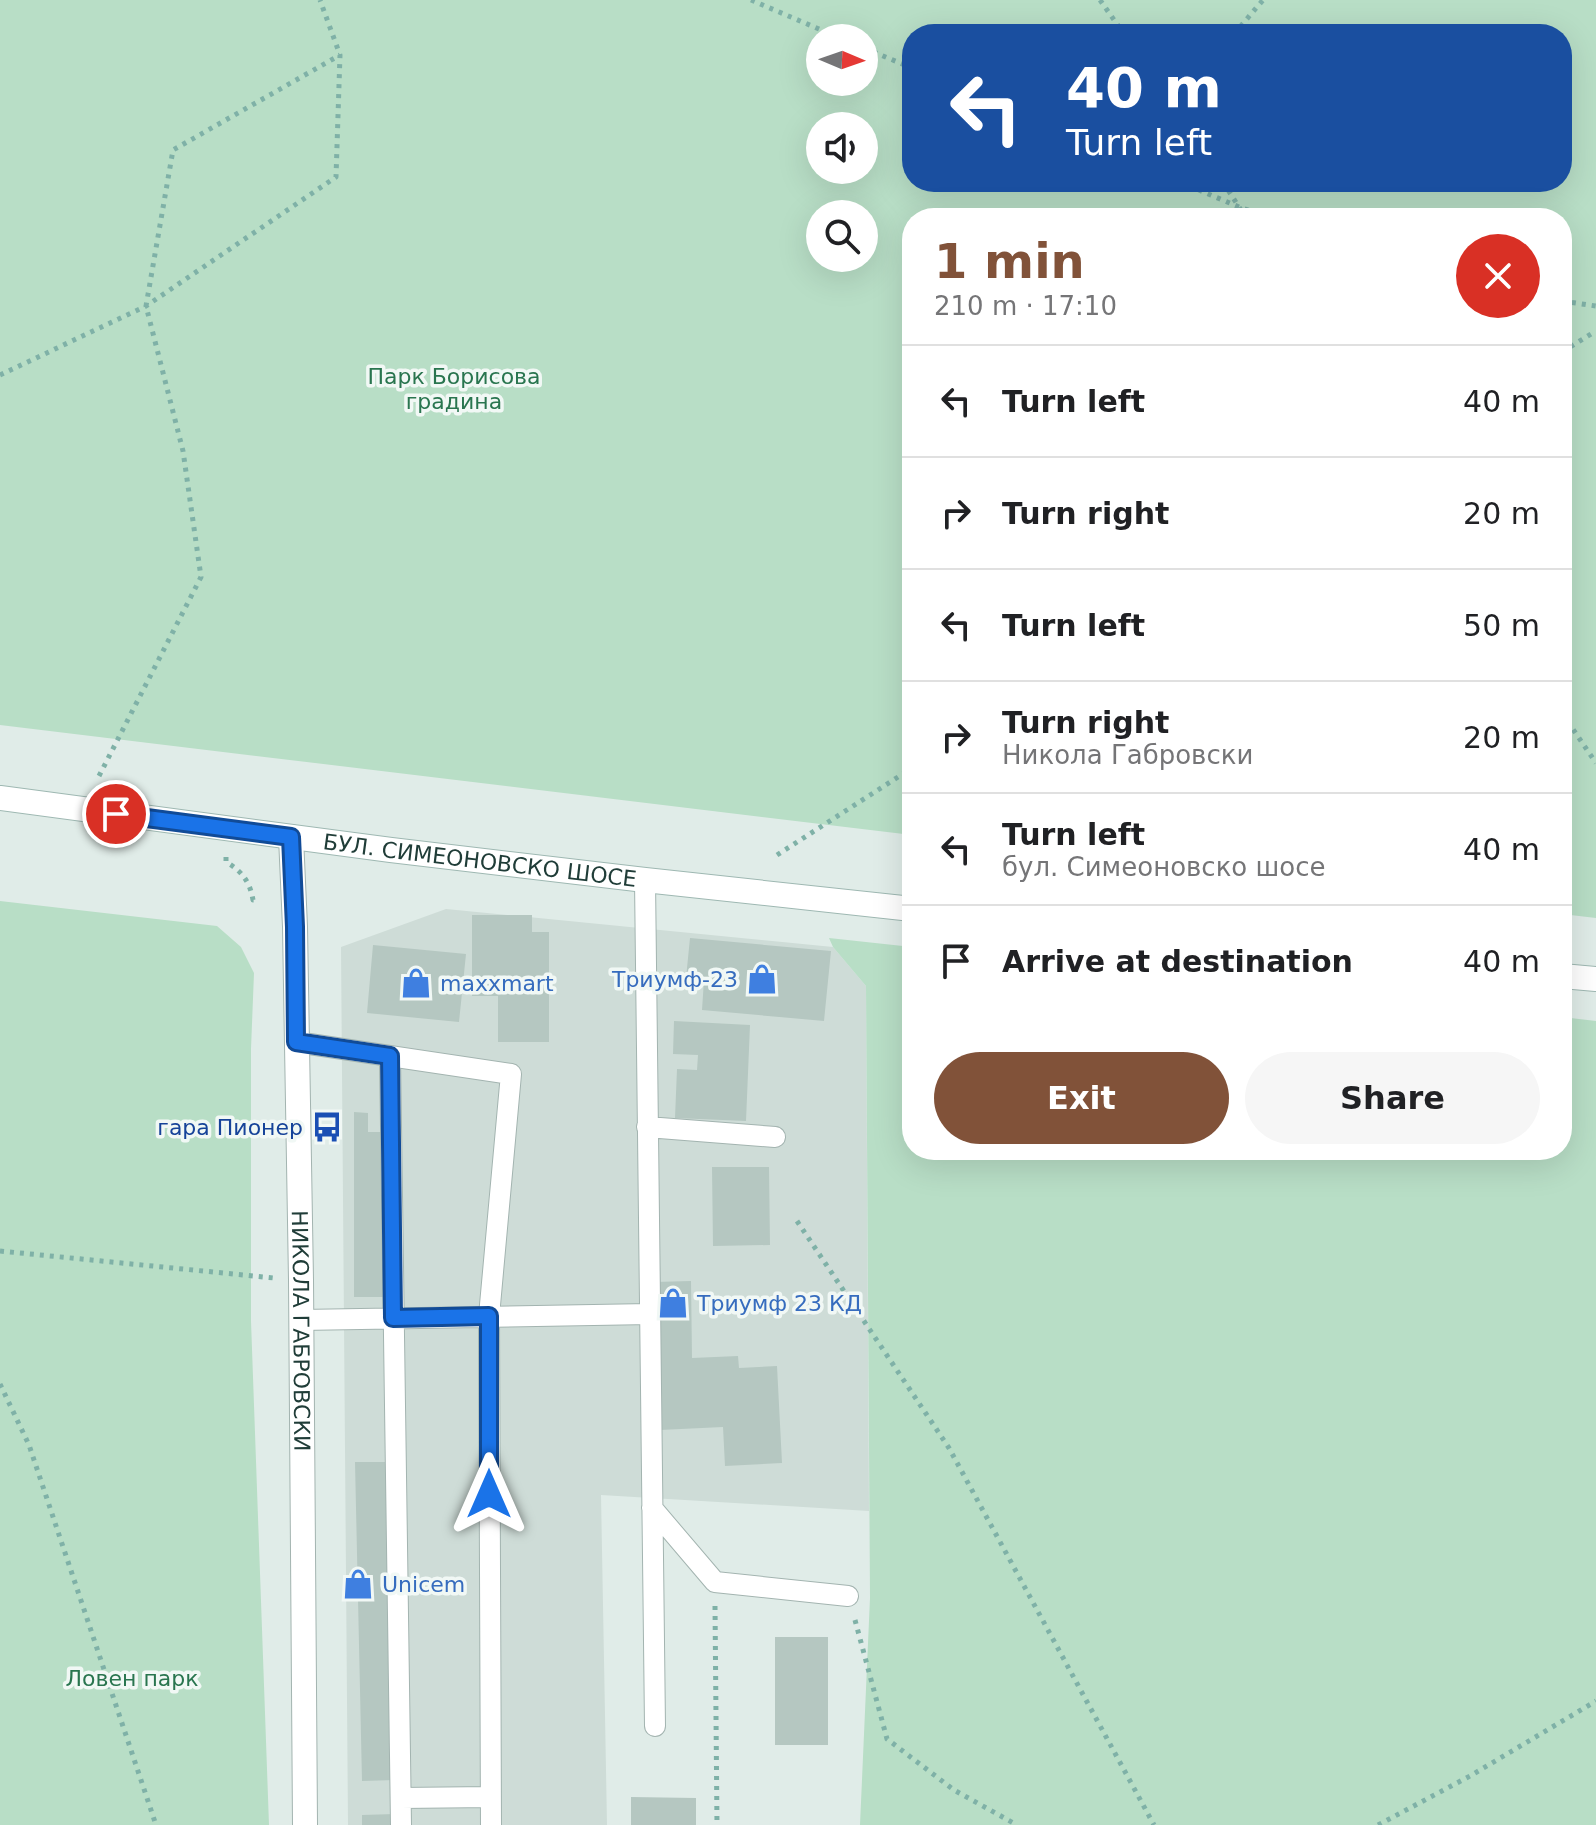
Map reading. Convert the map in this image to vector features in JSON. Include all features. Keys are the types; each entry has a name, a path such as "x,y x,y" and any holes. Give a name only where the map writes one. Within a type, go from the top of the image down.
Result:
{"street":[{"name":"БУЛ. СИМЕОНОВСКО ШОСЕ","path":"0,798 291,837 902,908"},
{"name":"НИКОЛА ГАБРОВСКИ","path":"291,837 301,1280 305,1825"},
{"path":"1572,977 1596,979"}],"lane":[{"path":"645,880 655,1726"},
{"path":"296,1042 511,1074 489,1316 491,1825"},
{"path":"390,1056 401,1825"},
{"path":"647,1127 775,1137"},
{"path":"301,1320 650,1314"},
{"path":"652,1508 715,1582 848,1596"},
{"path":"401,1798 490,1797"}],"path":[{"path":"0,375 146,306 336,177 340,55 320,0"},
{"path":"751,0 807,24"},
{"path":"1100,0 1117,24"},
{"path":"1243,24 1263,0"},
{"path":"878,54 902,64"},
{"path":"99,776 201,577 183,451 146,306 173,150 340,55"},
{"path":"1204,192 1242,208"},
{"path":"1229,192 1239,207"},
{"path":"1572,302 1596,306"},
{"path":"1572,346 1596,331"},
{"path":"1572,728 1596,763"},
{"path":"777,855 902,774"},
{"path":"226,862 241,873 251,888 253,900 257,900"},
{"path":"797,1221 949,1448 1154,1825"},
{"path":"0,1251 301,1280"},
{"path":"0,1384 29,1445 156,1825"},
{"path":"715,1582 717,1825"},
{"path":"848,1596 887,1739 954,1790 1017,1825"},
{"path":"1378,1825 1470,1776 1596,1701"}],"shaded area":[{"path":"446,909 833,947 866,986 869,1511 601,1495 607,1825 348,1825 341,947"}],"green space":[{"name":"Парк Борисова градина","path":"0,0 1596,0 1596,918 1572,915 1572,208 902,208 902,834 0,725"},
{"name":"Ловен парк","path":"0,901 217,926 241,947 254,973 251,1321 269,1825 0,1825"},
{"path":"829,938 902,946 902,1160 1572,1160 1572,1018 1596,1021 1596,1825 860,1825 870,1598 866,986"}],"building":[{"path":"472,915 532,915 532,932 549,932 549,1042 498,1042 498,996 472,996"},
{"name":"Триумф-23","path":"690,938 831,951 824,1021 702,1010 704,980 686,978"},
{"name":"maxxmart","path":"373,945 466,954 459,1022 367,1013"},
{"path":"674,1021 750,1025 746,1121 675,1118 677,1069 697,1070 698,1055 673,1054"},
{"path":"354,1112 368,1113 368,1132 386,1132 385,1297 354,1297"},
{"path":"712,1167 769,1167 770,1245 713,1246"},
{"path":"691,1281 692,1358 738,1356 739,1368 777,1366 782,1463 725,1466 723,1427 660,1430 654,1282"},
{"path":"355,1462 389,1462 395,1780 362,1781"},
{"path":"775,1637 828,1637 828,1745 775,1745"},
{"path":"631,1797 696,1798 696,1825 631,1825"},
{"path":"395,1814 395,1825 362,1825 362,1815"}],"place":[{"name":"Триумф-23","path":"762,979"},
{"name":"maxxmart","path":"416,983"},
{"name":"гара Пионер","path":"327,1127"},
{"name":"Триумф 23 КД","path":"673,1303"},
{"name":"Unicem","path":"358,1584"}],"route":[{"path":"116,814 291,837 296,1042 390,1056 393,1318 489,1316 489,1494"}]}
